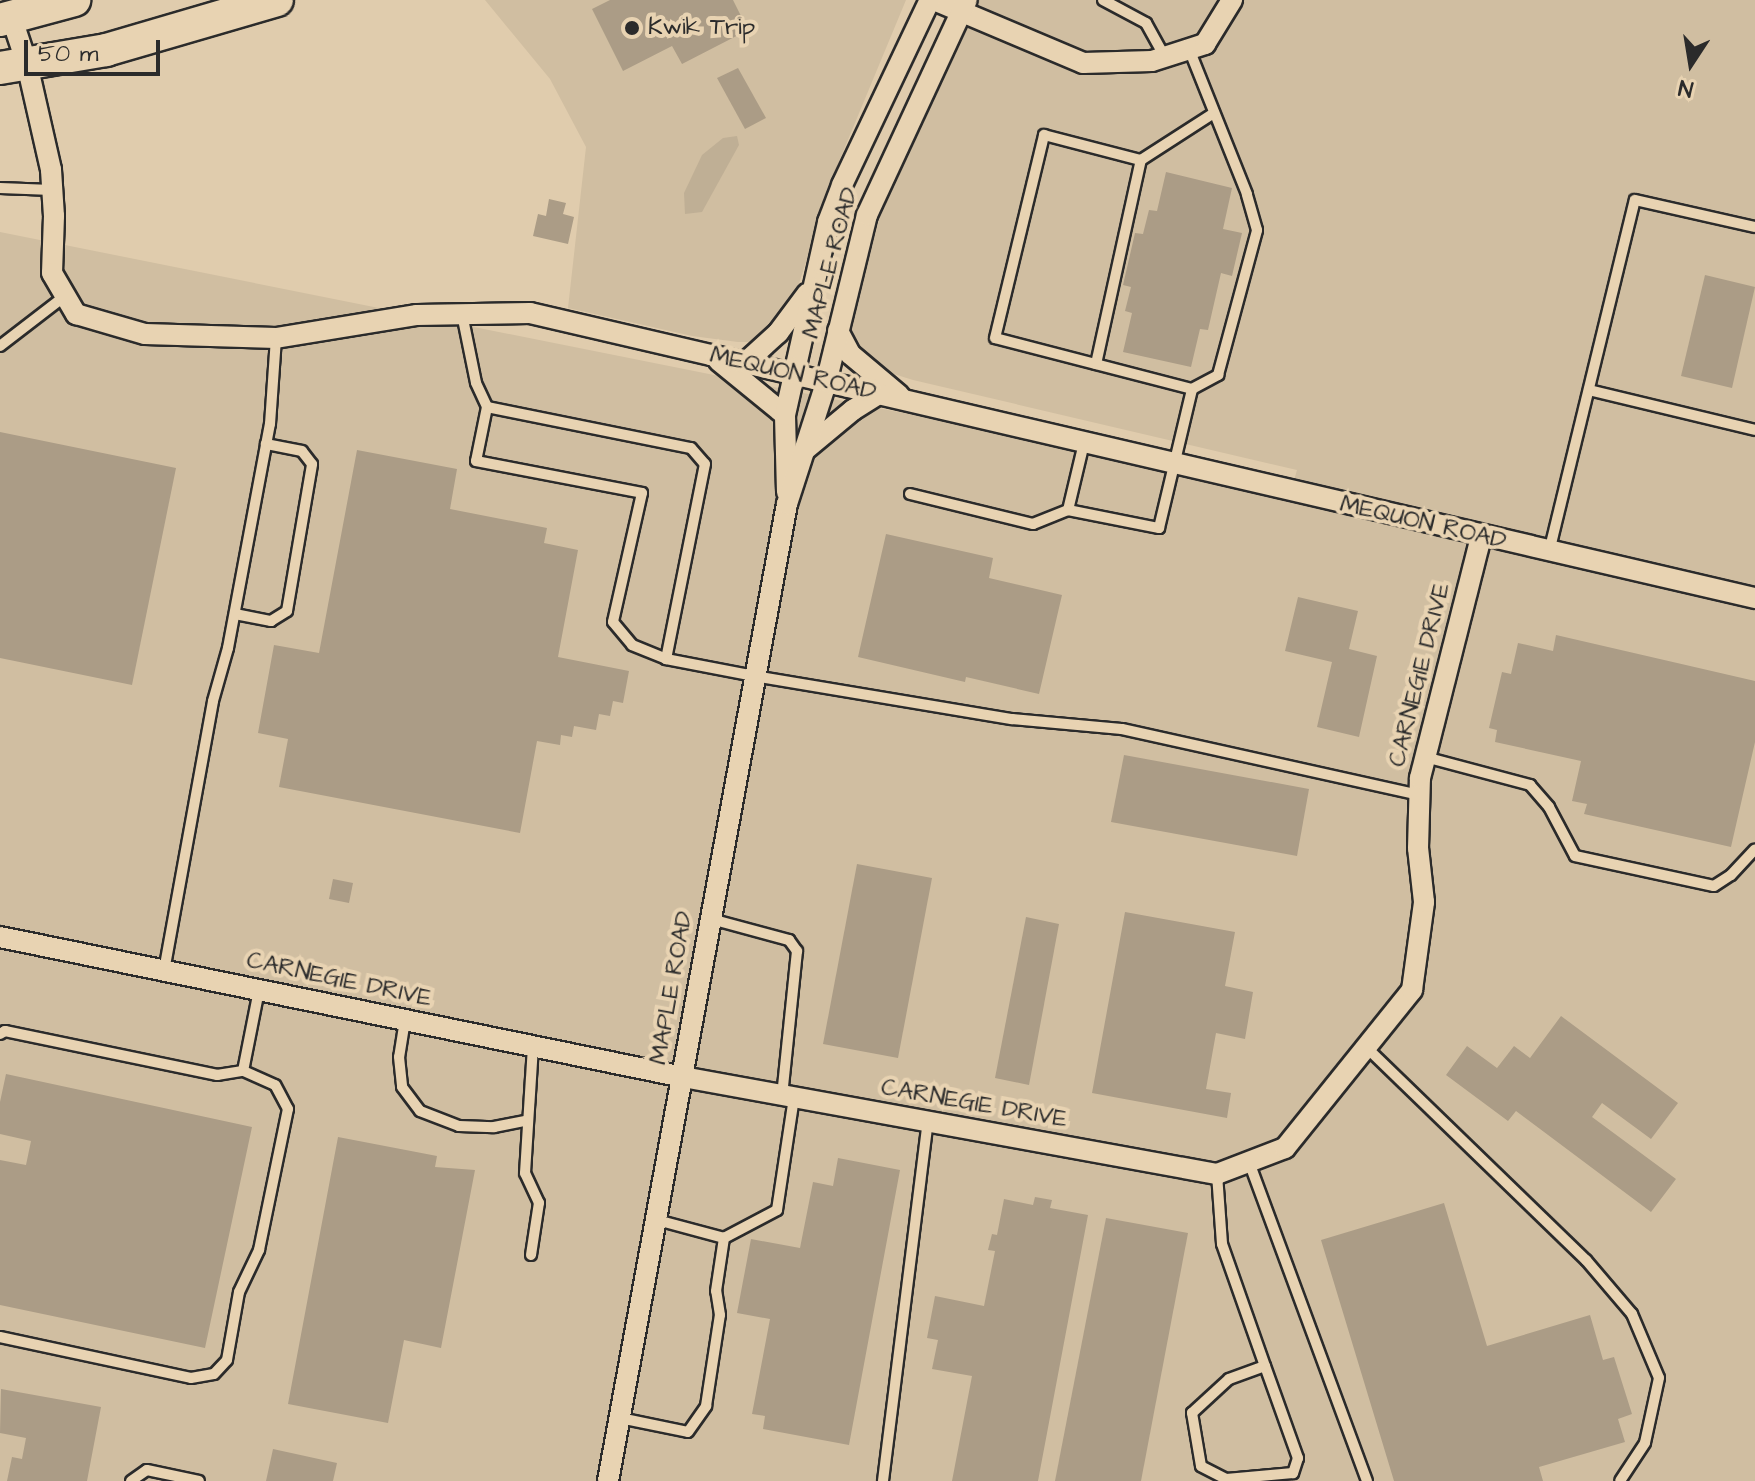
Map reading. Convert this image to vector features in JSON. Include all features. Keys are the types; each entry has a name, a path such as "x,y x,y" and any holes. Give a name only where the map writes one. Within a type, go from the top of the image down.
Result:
{"main road":[{"path":"7,13 74,0"},
{"path":"13,66 106,50 277,0"}],"street":[{"path":"932,0 964,6 1083,63 1152,61 1205,44 1232,0"},
{"name":"MAPLE ROAD","path":"787,504 785,415 828,222 842,185 932,0"},
{"name":"MAPLE ROAD","path":"608,1481 787,504 826,383 867,215 964,6"},
{"path":"7,13 13,66 52,190 52,273 65,296"},
{"path":"745,363 778,333 814,285"},
{"name":"MEQUON ROAD","path":"65,296 76,314 145,334 276,338 417,315 530,313 1481,537 1755,598"},
{"path":"838,331 850,354 905,400"},
{"path":"709,355 760,391 785,415"},
{"path":"806,449 853,410 879,394"},
{"name":"CARNEGIE DRIVE","path":"0,937 683,1077 1217,1174 1285,1148 1412,990 1424,902 1418,848 1419,795 1425,757 1481,537"}],"lane":[{"path":"1103,0 1146,23 1165,57"},
{"path":"1141,160 1044,135 995,338 1192,389 1218,375 1257,230 1247,194 1189,49"},
{"path":"1096,364 1141,160 1214,113"},
{"path":"0,188 52,190"},
{"path":"1549,552 1635,200 1755,227"},
{"path":"0,346 65,296"},
{"path":"462,314 476,383 487,407 476,461 642,493 613,622 632,645 666,659 754,676 1012,719 1122,729 1419,795"},
{"path":"164,971 213,701 235,614 266,444 276,338"},
{"path":"910,494 1033,524 1068,510 1159,528 1171,463 1192,389"},
{"path":"1589,390 1755,430"},
{"path":"487,407 691,448 705,464 666,659"},
{"path":"1068,510 1084,443"},
{"path":"235,614 271,621 287,611 312,464 302,451 266,444"},
{"path":"1425,757 1530,785 1549,807 1575,856 1714,886 1731,875 1755,849"},
{"path":"657,1220 724,1238 777,1210 797,951 789,940 711,919"},
{"path":"243,1071 259,990"},
{"path":"405,1020 399,1057 402,1087 420,1111 459,1126 494,1127 526,1121"},
{"path":"0,1034 5,1031 38,1037 217,1075 243,1071 275,1085 288,1109 259,1250 239,1292 227,1360 214,1374 191,1378 0,1337"},
{"path":"531,1255 539,1203 525,1173 533,1046"},
{"path":"1366,1047 1586,1260 1632,1314 1659,1378 1645,1443 1620,1481"},
{"path":"883,1481 928,1122"},
{"path":"1249,1162 1367,1481"},
{"path":"1217,1174 1222,1244 1298,1458 1293,1473 1226,1479 1201,1466 1192,1413 1229,1379 1265,1366"},
{"path":"620,1418 688,1432 706,1406 720,1315 716,1291 724,1238"},
{"path":"131,1481 147,1470 199,1481"}],"shaded area":[{"path":"485,0 906,0 835,171 796,293 767,334 752,342 692,336 568,308 586,147 550,79"},
{"path":"979,0 1755,0 1755,1481 0,1481 0,232 963,425 1289,498 1297,470 913,380 884,371 857,349 850,327 886,195"},
{"path":"737,136 739,145 702,212 685,214 684,193 702,155 723,138"}],"building":[{"path":"610,0 733,0 748,30 682,64 672,46 623,71 592,9"},
{"name":"Kwik Trip","path":"738,68 766,118 745,129 717,78"},
{"path":"1166,172 1232,188 1223,229 1242,233 1232,276 1221,273 1208,330 1200,329 1191,367 1123,352 1132,313 1125,311 1131,287 1123,285 1135,233 1143,234 1149,210 1157,211"},
{"path":"549,199 566,203 563,214 574,217 568,244 533,236 538,214 546,216"},
{"path":"1705,275 1755,287 1732,388 1681,376"},
{"path":"0,432 176,468 132,685 0,658"},
{"path":"357,450 457,469 450,509 547,528 544,543 578,550 558,657 629,671 623,703 613,701 610,716 599,714 596,730 574,726 572,737 561,735 560,745 537,741 520,833 279,787 288,739 258,733 274,645 319,653"},
{"path":"886,534 993,558 989,578 1062,595 1039,694 966,677 965,682 858,657"},
{"path":"1298,597 1358,611 1349,649 1377,656 1359,737 1317,727 1332,662 1285,651"},
{"path":"1556,635 1755,681 1755,742 1731,847 1584,814 1587,804 1572,801 1581,761 1495,742 1497,730 1489,728 1502,672 1511,674 1518,643 1553,651"},
{"path":"1124,755 1309,789 1297,856 1111,822"},
{"path":"857,864 932,878 898,1058 823,1044"},
{"path":"333,879 353,883 349,903 329,899"},
{"path":"1125,912 1235,932 1225,986 1253,992 1245,1039 1216,1033 1206,1089 1231,1093 1227,1118 1092,1093"},
{"path":"1026,917 1059,924 1029,1085 995,1078"},
{"path":"1561,1016 1678,1103 1651,1139 1602,1103 1592,1117 1676,1179 1651,1212 1516,1111 1508,1121 1446,1075 1467,1046 1497,1068 1514,1046 1530,1058"},
{"path":"6,1074 252,1127 205,1348 0,1305 0,1160 26,1165 31,1141 0,1134 0,1102"},
{"path":"338,1137 437,1156 435,1167 475,1170 441,1348 404,1340 388,1423 288,1404"},
{"path":"838,1158 900,1170 849,1445 763,1429 765,1416 752,1414 770,1319 737,1313 751,1239 800,1248 813,1182 833,1186"},
{"path":"1035,1197 1052,1200 1050,1208 1088,1215 1038,1481 952,1481 972,1376 932,1369 938,1340 927,1338 935,1296 984,1306 995,1251 988,1250 992,1234 997,1235 1004,1199 1033,1205"},
{"path":"1444,1203 1487,1346 1590,1315 1603,1360 1614,1357 1632,1414 1618,1419 1625,1442 1539,1467 1543,1481 1394,1481 1321,1240"},
{"path":"1106,1218 1188,1233 1141,1481 1055,1481"},
{"path":"1,1389 101,1407 87,1481 7,1481 12,1457 22,1459 26,1438 0,1433"},
{"path":"273,1449 337,1463 333,1481 266,1481"}],"place":[{"name":"Kwik Trip","path":"632,28"}]}
